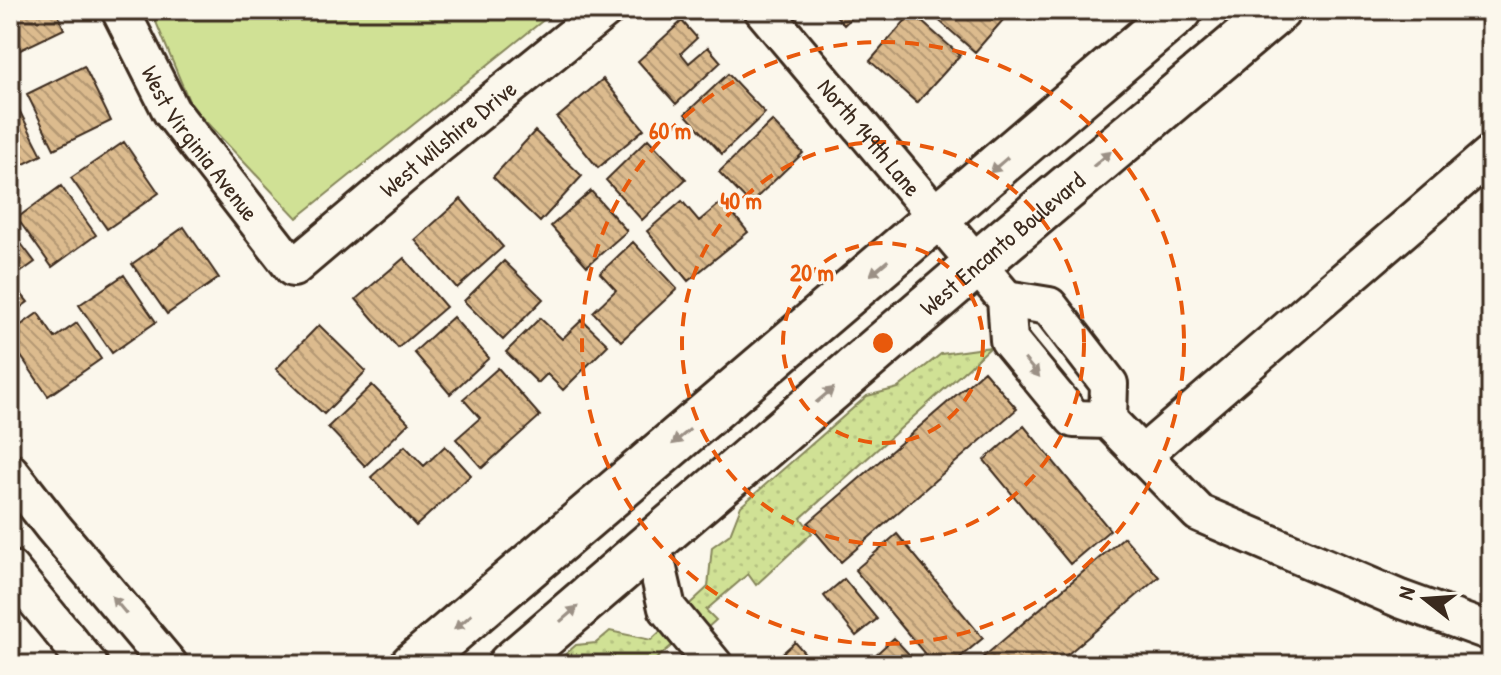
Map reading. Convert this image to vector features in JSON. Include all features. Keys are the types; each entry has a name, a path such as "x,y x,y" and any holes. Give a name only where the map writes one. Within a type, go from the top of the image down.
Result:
{"main road":[{"path":"413,665 1180,10"},
{"name":"West Encanto Boulevard","path":"510,665 1278,10"}],"street":[{"name":"West Virginia Avenue","path":"120,10 171,111 293,268"},
{"name":"West Wilshire Drive","path":"293,268 605,10"},
{"name":"North 149th Lane","path":"763,10 1006,299"},
{"path":"1142,455 1491,154"},
{"path":"1108,420 1109,384 1049,306 1006,299 1009,340 1074,419 1108,420 1199,513 1400,599 1491,632"},
{"path":"10,472 169,665"},
{"path":"652,543 667,608 714,665"},
{"path":"10,569 89,665"}],"green space":[{"path":"151,10 556,10 297,218 191,106"},
{"path":"991,347 801,518 812,533 756,585 748,574 706,610 716,620 684,649 676,642 649,665 553,665 576,645 596,643 610,631 651,640 708,587 712,547 730,534 741,506 867,396 898,388 941,354"}],"building":[{"path":"10,10 56,10 64,29 10,55"},
{"path":"831,10 860,10 844,25"},
{"path":"941,10 1010,12 975,52 935,17"},
{"path":"912,13 960,55 917,103 870,61"},
{"path":"682,21 697,38 681,53 689,63 708,47 721,62 676,104 638,61"},
{"path":"84,66 111,121 54,149 27,94"},
{"path":"728,74 765,113 722,154 685,114"},
{"path":"603,79 644,129 598,168 557,118"},
{"path":"16,104 42,155 10,171 10,107"},
{"path":"772,121 803,153 750,204 719,172"},
{"path":"535,131 582,176 540,222 493,177"},
{"path":"648,139 686,179 642,220 606,180"},
{"path":"124,142 159,193 107,229 71,178"},
{"path":"61,186 96,235 52,267 17,218"},
{"path":"591,191 627,231 587,266 551,226"},
{"path":"461,199 503,247 457,288 415,240"},
{"path":"682,201 699,221 723,201 748,232 688,281 647,231"},
{"path":"184,227 219,278 167,314 132,264"},
{"path":"10,229 35,262 10,280"},
{"path":"633,242 677,289 621,341 593,312 616,290 600,273"},
{"path":"404,258 446,307 398,348 356,299"},
{"path":"504,261 543,299 503,340 464,301"},
{"path":"124,275 156,322 112,353 79,305"},
{"path":"10,280 28,302 10,315"},
{"path":"38,313 55,338 77,323 101,359 48,396 10,340 10,333"},
{"path":"453,317 489,358 450,394 414,352"},
{"path":"540,318 562,339 582,320 608,345 563,390 547,374 538,383 506,352"},
{"path":"319,325 366,371 324,414 276,369"},
{"path":"498,368 540,416 482,468 456,439 480,418 463,399"},
{"path":"984,371 1017,409 841,562 808,523"},
{"path":"372,385 409,423 365,466 328,427"},
{"path":"1024,426 1110,530 1070,564 984,460"},
{"path":"405,446 424,466 445,446 471,475 416,526 371,477"},
{"path":"897,534 983,638 951,665 934,665 855,570"},
{"path":"1124,537 1159,577 1055,665 974,665"},
{"path":"844,579 877,619 856,636 824,596"},
{"path":"894,638 919,665 880,665 873,657"},
{"path":"795,642 815,665 777,665 774,661"}]}
